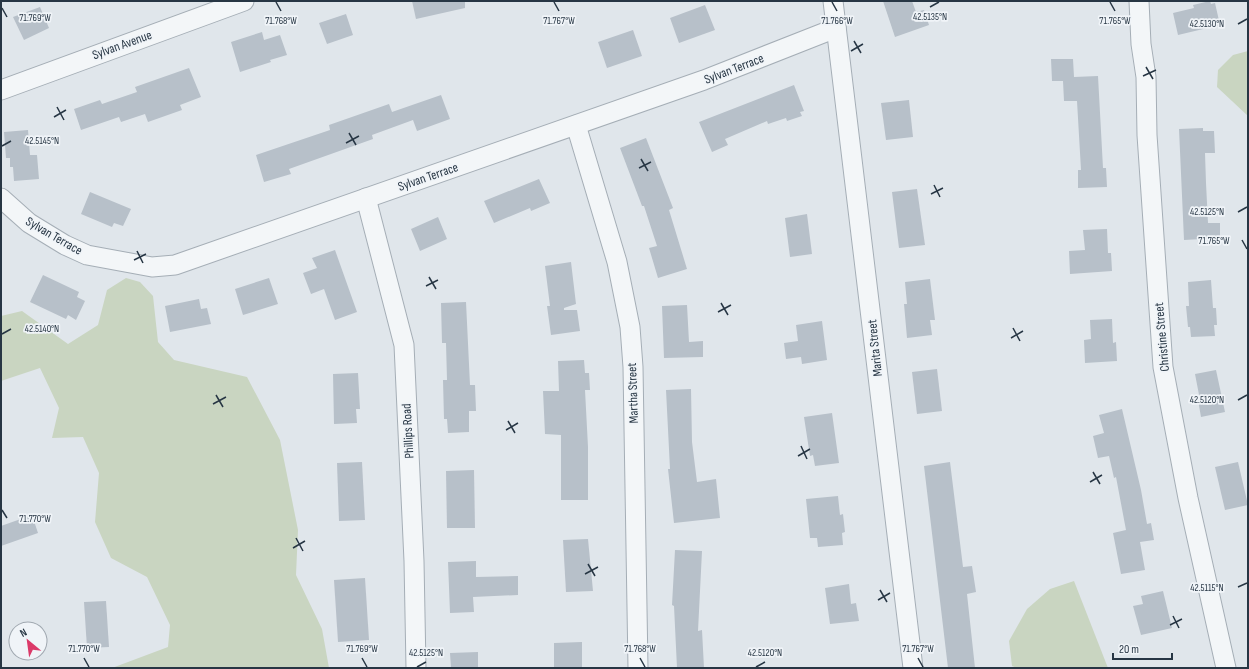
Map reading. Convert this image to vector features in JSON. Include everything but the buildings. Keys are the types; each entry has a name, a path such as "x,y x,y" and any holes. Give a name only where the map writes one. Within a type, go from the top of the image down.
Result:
{"street":[{"name":"Sylvan Avenue","path":"1,90 244,1"},
{"path":"833,1 836,28"},
{"name":"Christine Street","path":"1139,1 1141,44 1146,77 1147,135 1164,367 1188,498 1226,668"},
{"name":"Sylvan Terrace","path":"1,198 27,222 65,245 87,255 152,267 165,267 195,259 704,80 836,28"},
{"name":"Marita Street","path":"836,28 913,668"},
{"name":"Martha Street","path":"576,125 617,262 630,327 633,368 638,668"},
{"name":"Phillips Road","path":"366,198 404,345 414,561 416,668"}],"green space":[{"path":"1248,51 1248,116 1217,87 1218,70 1233,55"},
{"path":"126,278 140,282 153,296 158,342 174,360 247,377 280,440 298,530 296,575 322,629 329,668 112,668 168,647 170,625 147,577 111,558 95,522 99,473 83,437 52,438 59,408 40,368 1,381 1,316 22,311 68,344 98,325 107,290"},
{"path":"1074,581 1108,668 1017,668 1012,666 1009,641 1027,609 1050,589"}]}
